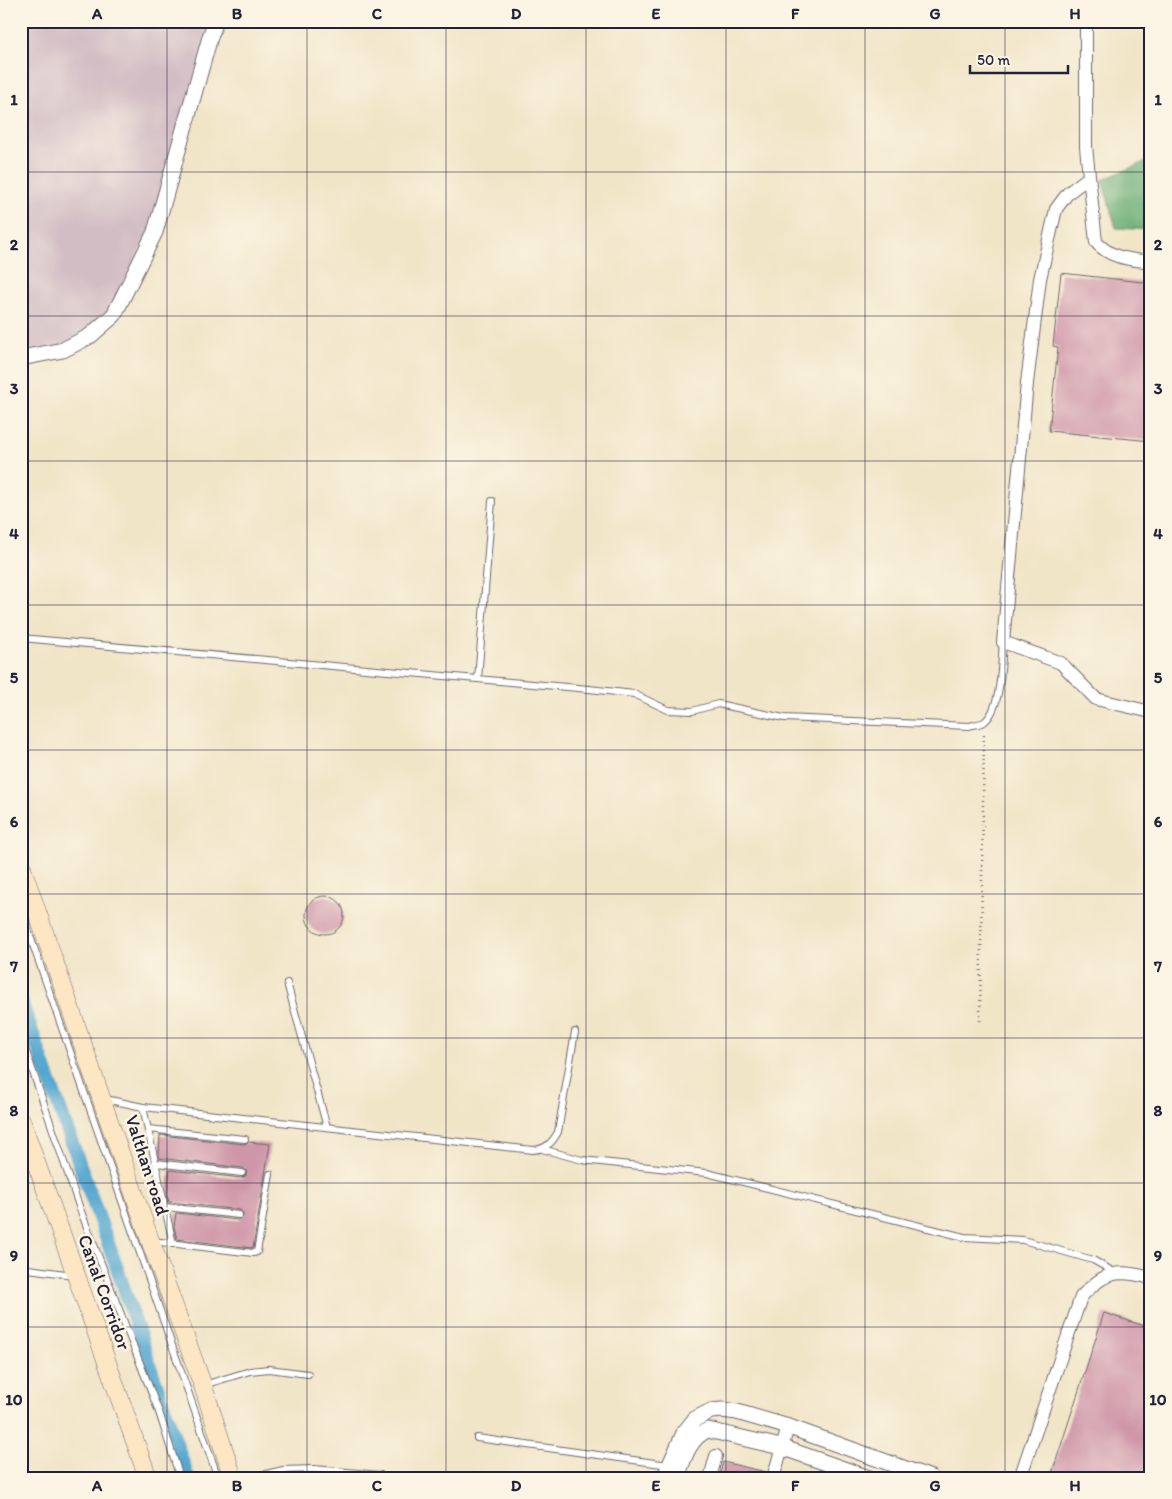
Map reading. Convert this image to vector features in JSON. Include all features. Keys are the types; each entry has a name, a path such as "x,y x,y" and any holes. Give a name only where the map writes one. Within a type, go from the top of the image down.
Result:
{"main road":[{"name":"Valthan road","path":"21,865 103,1098 150,1240 203,1386 233,1478"},
{"name":"Canal Corridor","path":"21,1120 29,1164 76,1275 148,1478"}],"street":[{"path":"21,358 63,350 90,336 114,315 156,232 210,36 216,21"},
{"path":"1086,21 1086,147 1096,242 1104,251 1118,258 1151,262"},
{"path":"1089,177 1068,193 1056,209 1040,279 1027,383 1003,642 1061,662 1096,699 1151,712"},
{"path":"1020,1478 1082,1298 1097,1280 1115,1273 1151,1278"},
{"path":"673,1472 684,1432 695,1419 711,1412 737,1412 788,1427 931,1478"},
{"path":"773,1478 788,1427"},
{"path":"673,1472 695,1438 708,1430 717,1430 781,1447 869,1478"},
{"path":"710,1478 716,1456"}],"lane":[{"path":"478,679 492,501"},
{"path":"21,638 634,694 668,710 692,711 718,704 784,718 969,726 984,722 993,710 997,696 1003,642"},
{"path":"21,910 218,1478"},
{"path":"287,983 327,1127"},
{"path":"542,1149 552,1142 558,1132 575,1032"},
{"path":"21,1037 80,1209 158,1412 180,1478"},
{"path":"103,1098 143,1107 533,1150 542,1149 576,1159 707,1174 964,1237 1023,1240 1093,1260 1115,1273"},
{"path":"143,1107 173,1244"},
{"path":"148,1130 245,1139"},
{"path":"156,1163 242,1173"},
{"path":"150,1240 257,1252 270,1174"},
{"path":"165,1207 239,1216"},
{"path":"21,1268 76,1275"},
{"path":"203,1386 250,1371 269,1369 308,1374"},
{"path":"477,1438 673,1472"},
{"path":"248,1478 283,1470 314,1469 380,1475"}],"path":[{"path":"980,1021 984,722"}],"shaded area":[{"path":"21,21 211,21 150,229 110,313 85,333 62,345 21,352"}],"green space":[{"path":"1151,159 1151,230 1116,228 1102,180"}],"building":[{"path":"1061,273 1151,283 1151,441 1049,431 1058,347 1053,346"},
{"path":"325,896 338,902 344,915 338,928 325,934 312,928 306,915 312,902"},
{"path":"160,1135 244,1144 249,1142 270,1144 253,1248 177,1239 174,1227 176,1213 238,1220 244,1215 240,1210 169,1202 167,1193 170,1170 241,1178 246,1176 247,1171 243,1168 159,1158"},
{"path":"1104,1313 1151,1328 1151,1478 1067,1478 1052,1473"},
{"path":"723,1462 766,1472 765,1478 719,1478"}],"waterway":[{"path":"21,1001 118,1271 188,1478"}]}
